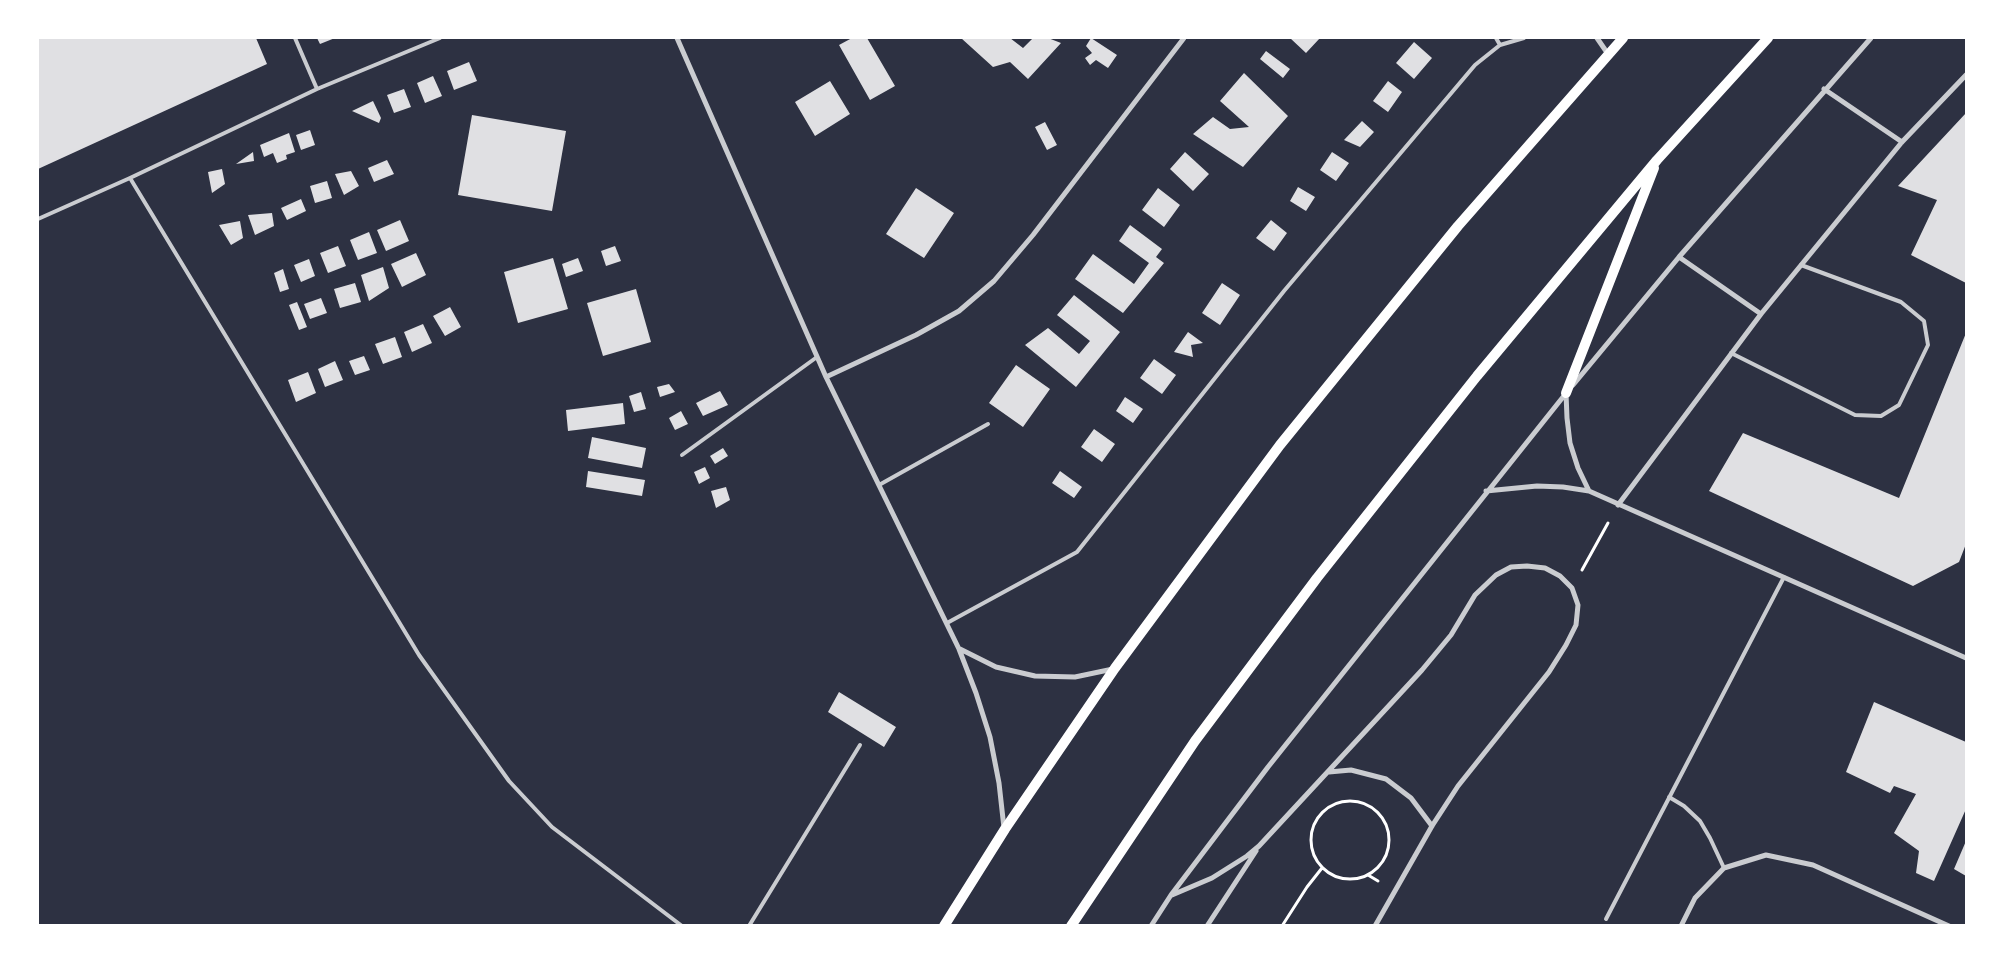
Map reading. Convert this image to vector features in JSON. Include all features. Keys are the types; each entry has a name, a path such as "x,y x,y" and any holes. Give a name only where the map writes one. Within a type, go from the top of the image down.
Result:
{"main road":[{"path":"944,926 1004,830 1115,668 1280,445 1458,226 1623,38"},
{"path":"1071,926 1195,741 1317,578 1477,376 1657,160 1768,38"},
{"path":"1566,393 1657,160"}],"street":[{"path":"677,38 826,377 959,649 990,737 999,783 1004,830"},
{"path":"826,377 916,335 959,311 994,282 1033,235 1184,38"},
{"path":"1597,38 1608,54"},
{"path":"1151,926 1171,895 1268,767 1486,491 1679,257 1824,89 1871,38"},
{"path":"1618,505 1761,314 1902,142 1966,75"},
{"path":"1824,89 1902,142"},
{"path":"1679,257 1761,314"},
{"path":"1566,393 1566,418 1570,444 1578,468 1589,491"},
{"path":"1486,491 1511,487 1537,486 1589,491 1966,658"},
{"path":"1206,926 1259,846 1422,670 1450,635 1475,595 1496,575 1511,567 1544,568 1560,576 1572,588 1578,605 1576,625 1566,645 1549,672 1458,786 1432,826 1375,926"},
{"path":"959,649 996,667 1035,676 1075,676 1115,668"},
{"path":"1329,772 1351,770 1386,779 1411,798 1432,826"},
{"path":"1171,895 1212,878 1259,846"},
{"path":"1680,926 1695,898 1724,868 1766,855 1813,865 1949,926"}],"lane":[{"path":"294,38 317,89"},
{"path":"38,219 130,178 317,89 440,38"},
{"path":"1496,38 1500,45"},
{"path":"947,623 1077,552 1284,291 1475,65 1500,45 1524,38"},
{"path":"130,178 419,655 509,781 552,827 682,926"},
{"path":"1731,353 1855,415 1881,416 1899,405 1928,345 1924,321 1901,302 1802,265"},
{"path":"682,455 817,357"},
{"path":"879,485 988,424"},
{"path":"1606,919 1784,577"},
{"path":"750,926 860,745"},
{"path":"1669,797 1684,806 1700,821 1724,868"}],"path":[{"path":"1572,588 1618,505"},
{"path":"1348,800 1367,804 1384,818 1390,839 1384,860 1368,875 1353,879 1336,877 1322,868 1313,854 1311,837 1315,822 1329,807 1348,800"},
{"path":"1282,926 1307,887 1322,868"}],"building":[{"path":"38,38 256,38 267,64 38,169"},
{"path":"317,38 335,38 320,44"},
{"path":"852,38 867,38 895,86 870,100 839,45"},
{"path":"961,38 1010,38 1023,48 1033,38 1048,38 1061,43 1028,79 1010,62 993,67"},
{"path":"1091,38 1117,55 1108,68 1096,60 1090,65 1085,58 1092,53 1086,46"},
{"path":"1290,38 1320,38 1306,53"},
{"path":"1414,42 1432,58 1414,79 1396,63"},
{"path":"1266,51 1290,69 1283,78 1260,59"},
{"path":"469,62 477,81 454,90 447,71"},
{"path":"1244,73 1288,116 1243,167 1193,134 1213,117 1230,129 1249,127 1220,101"},
{"path":"433,76 442,96 425,103 417,83"},
{"path":"830,81 850,114 815,136 795,102"},
{"path":"1388,81 1402,92 1388,112 1373,101"},
{"path":"404,89 411,107 394,113 387,95"},
{"path":"373,101 381,118 379,123 352,111"},
{"path":"1966,113 1966,283 1911,255 1937,200 1898,186"},
{"path":"472,115 566,131 552,211 458,195"},
{"path":"1362,121 1374,132 1360,147 1344,140"},
{"path":"1045,122 1057,145 1047,150 1035,127"},
{"path":"310,130 315,145 301,150 296,135"},
{"path":"289,133 295,152 286,155 287,159 277,163 273,153 264,157 260,145"},
{"path":"253,152 254,161 236,164"},
{"path":"1185,152 1209,174 1193,191 1170,169"},
{"path":"1332,152 1349,163 1336,181 1320,170"},
{"path":"387,160 394,174 374,182 368,168"},
{"path":"222,169 225,184 212,193 208,172"},
{"path":"351,171 359,186 344,195 335,174"},
{"path":"327,181 332,198 315,203 310,186"},
{"path":"1298,187 1315,197 1306,211 1290,201"},
{"path":"916,188 954,213 924,258 886,234"},
{"path":"1158,188 1180,205 1164,227 1142,210"},
{"path":"301,199 306,211 287,220 281,208"},
{"path":"272,213 274,226 255,235 248,215"},
{"path":"400,220 409,241 386,251 377,230"},
{"path":"1271,220 1287,233 1274,251 1256,238"},
{"path":"240,221 243,238 231,245 219,225"},
{"path":"1130,225 1162,249 1156,257 1164,263 1123,313 1075,279 1093,254 1134,284 1149,263 1119,241"},
{"path":"369,232 377,253 358,260 350,240"},
{"path":"338,246 346,266 328,273 320,253"},
{"path":"615,246 621,261 606,266 601,251"},
{"path":"416,253 426,275 402,287 391,264"},
{"path":"553,258 568,309 518,323 504,272"},
{"path":"578,258 583,271 566,277 562,264"},
{"path":"309,259 315,276 301,282 294,265"},
{"path":"383,267 389,288 369,301 361,275"},
{"path":"283,269 289,289 280,292 274,273"},
{"path":"355,283 361,302 340,308 334,289"},
{"path":"1222,283 1240,295 1220,325 1202,313"},
{"path":"636,289 651,342 603,356 587,303"},
{"path":"1074,295 1120,332 1076,387 1025,345 1048,328 1079,354 1090,341 1057,315"},
{"path":"321,298 327,313 310,319 304,304"},
{"path":"297,302 307,327 299,330 289,305"},
{"path":"450,307 461,327 445,336 433,316"},
{"path":"423,324 432,343 412,352 404,332"},
{"path":"1188,332 1203,343 1191,345 1193,357 1174,352"},
{"path":"1966,333 1966,544 1959,562 1913,586 1709,491 1743,433 1899,498"},
{"path":"395,337 402,357 383,364 375,344"},
{"path":"364,356 370,370 355,375 349,361"},
{"path":"1154,359 1176,375 1162,394 1140,378"},
{"path":"335,361 343,380 325,387 318,369"},
{"path":"1016,365 1050,389 1023,427 989,403"},
{"path":"308,372 316,393 296,402 288,380"},
{"path":"669,384 675,392 660,397 657,387"},
{"path":"720,391 728,405 703,416 696,403"},
{"path":"641,392 646,409 634,412 629,396"},
{"path":"1125,397 1143,409 1133,423 1116,411"},
{"path":"623,403 625,424 568,431 566,410"},
{"path":"681,411 688,424 675,430 669,418"},
{"path":"1094,429 1115,444 1102,462 1081,447"},
{"path":"592,437 646,448 642,468 588,458"},
{"path":"723,448 728,456 715,464 710,456"},
{"path":"705,467 710,478 699,484 694,472"},
{"path":"588,471 645,480 642,496 586,487"},
{"path":"1060,471 1082,487 1074,498 1052,483"},
{"path":"726,487 730,500 716,508 711,491"},
{"path":"839,692 896,727 884,747 828,712"},
{"path":"1874,702 1966,742 1966,809 1934,881 1916,873 1919,851 1894,833 1916,794 1894,786 1890,793 1846,772"},
{"path":"1966,841 1966,876 1954,869"}]}
